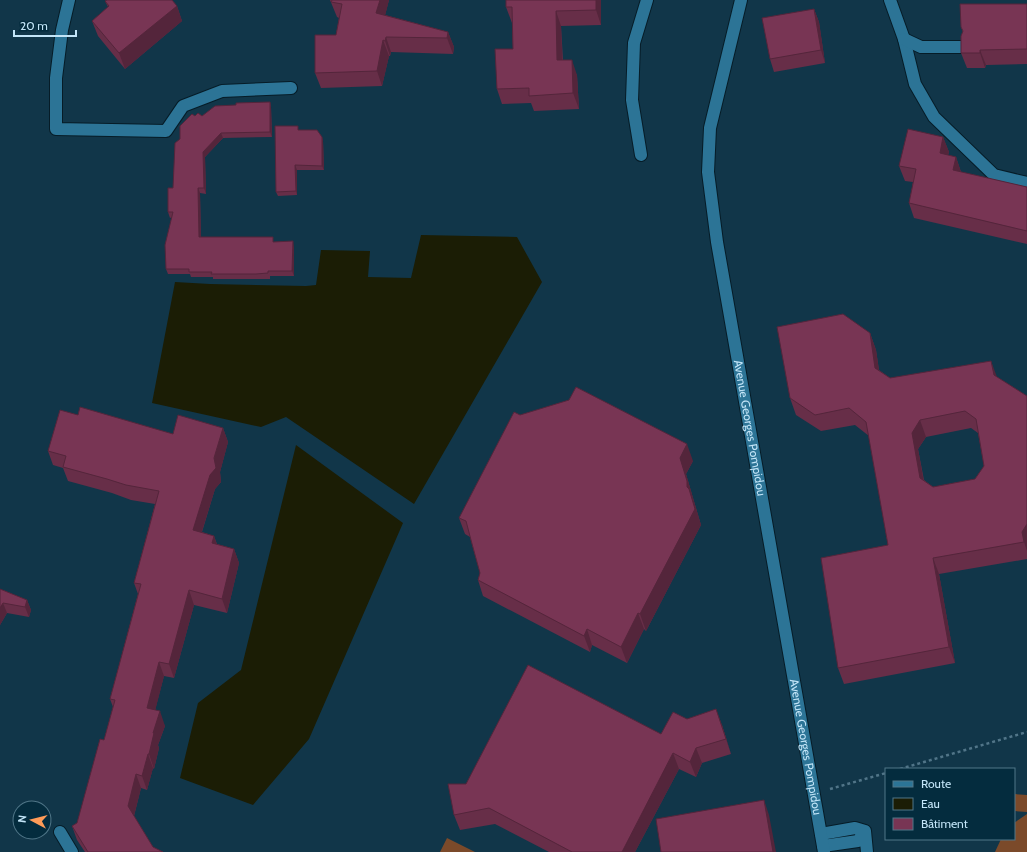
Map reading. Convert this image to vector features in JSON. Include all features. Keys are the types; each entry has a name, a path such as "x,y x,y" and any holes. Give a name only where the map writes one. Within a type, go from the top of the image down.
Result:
{"street":[{"path":"69,0 62,30 56,78 56,129 166,131 183,106 222,91 291,88"},
{"path":"641,154 632,100 633,64 634,43 648,0"},
{"path":"890,0 904,39 915,84 934,117 994,175 1027,183"},
{"name":"Avenue Georges Pompidou","path":"739,1 710,128 708,172 717,242 824,849"},
{"path":"904,39 921,47 961,47"},
{"path":"821,834 855,828 865,831"},
{"path":"824,849 858,841 865,831"},
{"path":"865,831 867,852"},
{"path":"60,832 72,852"}],"path":[{"path":"903,768 1027,732"},
{"path":"814,794 885,773"}],"shaded area":[{"path":"1015,794 1027,795 1027,812 1015,811"},
{"path":"1027,814 1027,852 995,852 1001,840 1015,840 1015,822"},
{"path":"447,838 475,852 440,852"}],"water":[{"path":"421,235 517,237 542,282 414,504 286,417 261,427 152,403 175,282 210,284 316,285 321,250 370,251 368,277 411,278"},
{"path":"296,445 403,523 309,739 253,805 180,778 198,703 241,670"}],"building":[{"path":"172,0 177,6 119,53 92,21 109,6 105,1"},
{"path":"332,0 380,0 376,13 448,32 447,38 386,37 385,41 383,40 377,71 315,73 315,35 336,35 342,4 331,2"},
{"path":"506,0 596,0 596,10 556,11 557,60 572,60 573,93 529,96 529,88 497,89 495,49 513,49 512,7 506,7"},
{"path":"960,4 1027,4 1027,49 980,50 980,53 961,53 961,36 963,31 961,27"},
{"path":"814,9 821,50 770,59 762,18"},
{"path":"270,102 270,132 221,133 203,152 204,188 198,188 199,237 273,237 273,242 293,241 292,271 268,271 268,273 256,274 211,274 212,272 189,272 189,269 166,269 165,245 173,212 168,212 168,188 173,188 175,143 180,139 180,126 192,114 195,116 198,113 202,116 215,106 236,105 236,103"},
{"path":"275,126 298,126 298,130 317,130 322,137 322,166 295,165 296,191 276,192"},
{"path":"908,129 943,137 940,153 956,157 953,170 1027,187 1027,231 909,203 916,169 899,166"},
{"path":"843,314 870,333 875,368 890,378 991,361 994,375 1027,396 1027,524 1022,532 1024,542 933,558 949,647 838,668 821,558 888,545 866,422 849,408 815,415 790,398 777,327","holes":["965,411 976,419 984,466 975,479 933,487 920,478 912,433 920,420"]},
{"path":"576,387 687,444 680,458 687,481 687,487 695,509 621,647 587,629 584,636 478,580 480,573 466,521 459,518 514,412 520,415 569,400"},
{"path":"80,407 173,434 178,415 223,428 214,458 216,468 210,475 193,530 214,536 212,543 234,549 222,599 189,590 169,664 159,662 147,708 160,711 142,776 136,774 128,806 153,847 163,852 88,852 72,826 77,823 100,739 104,740 115,700 110,699 141,584 134,583 159,491 126,485 63,467 66,456 48,451 60,410 78,415"},
{"path":"0,589 27,600 25,607 3,603 0,608"},
{"path":"528,665 661,734 673,712 687,719 716,709 726,739 696,748 690,762 673,753 622,852 572,852 489,808 454,815 448,784 466,784"},
{"path":"764,800 773,852 661,852 656,819"}]}
